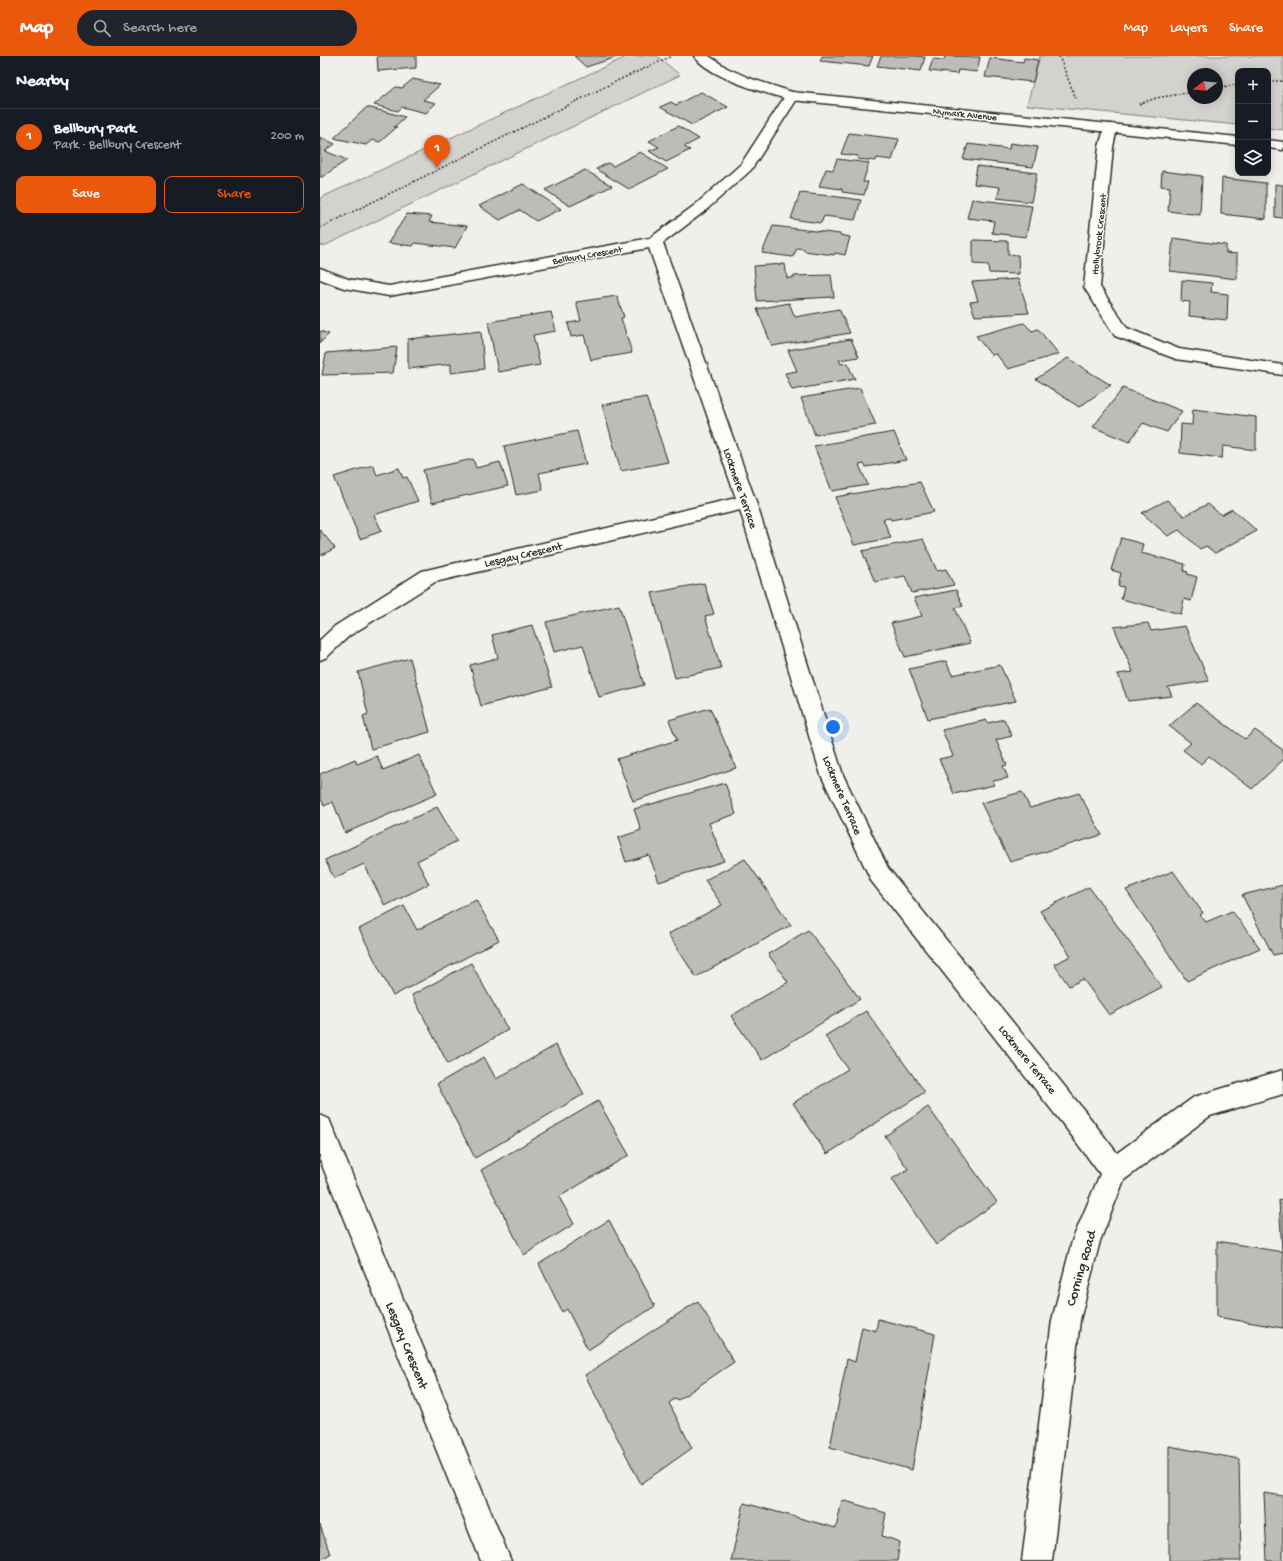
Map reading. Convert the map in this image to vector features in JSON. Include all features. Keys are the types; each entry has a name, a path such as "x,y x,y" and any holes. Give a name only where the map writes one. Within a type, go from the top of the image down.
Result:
{"street":[{"name":"Nymark Avenue","path":"700,56 725,73 792,96 1235,141"},
{"name":"Bellbury Crescent","path":"320,273 344,283 389,291 655,242 700,208 746,167 792,96"},
{"name":"Hollybrook Crescent","path":"1110,128 1106,147 1092,287 1121,332 1176,354 1283,370"},
{"path":"1271,144 1283,146"},
{"name":"Lockmere Terrace","path":"655,242 747,502 832,775 880,875 1078,1122 1114,1171"},
{"name":"Lesgay Crescent","path":"320,652 342,632 429,576 747,502"},
{"path":"1114,1171 1203,1106 1283,1082"},
{"name":"Lesgay Crescent","path":"320,1128 496,1561"},
{"name":"Corning Road","path":"1037,1561 1066,1320 1086,1241 1114,1171"}],"path":[{"path":"320,228 672,56"},
{"path":"1059,56 1078,104"},
{"path":"1271,81 1283,81"},
{"path":"1223,87 1235,85"},
{"path":"1136,105 1156,98 1187,93"}],"shaded area":[{"path":"628,56 657,56 680,75 324,246 320,245 320,198"},
{"path":"1040,56 1283,56 1283,130 1271,128 1271,68 1235,68 1235,125 1027,105"}],"building":[{"path":"377,56 416,56 416,68 378,71"},
{"path":"574,56 620,56 586,67"},
{"path":"822,56 873,56 869,66 820,61"},
{"path":"881,56 925,57 921,71 877,66"},
{"path":"945,56 980,57 977,72 958,70 957,74 929,71 933,59 944,60"},
{"path":"990,58 1023,62 1024,58 1038,60 1033,82 985,77"},
{"path":"413,79 440,85 423,100 436,103 426,113 402,107 398,111 374,105 396,87 402,88"},
{"path":"701,92 728,107 692,125 660,107 671,102 676,105"},
{"path":"367,107 405,117 394,127 397,127 380,142 372,140 366,145 334,138"},
{"path":"678,126 699,139 684,147 690,150 666,162 649,151 659,147 649,141"},
{"path":"849,133 899,139 892,160 877,158 876,161 857,159 858,156 841,154"},
{"path":"320,137 335,144 325,151 347,160 322,177 320,177"},
{"path":"1010,143 1038,147 1033,167 963,159 968,144 1009,149"},
{"path":"640,152 668,169 629,189 596,169 608,163 613,166"},
{"path":"837,159 869,163 863,182 868,182 864,195 842,192 842,189 819,186 826,169 833,170"},
{"path":"977,166 1037,173 1031,202 997,198 1000,187 974,184"},
{"path":"585,170 612,186 570,206 545,190"},
{"path":"1162,171 1202,176 1200,215 1168,211 1170,187 1161,186"},
{"path":"1222,178 1266,183 1266,219 1221,214"},
{"path":"523,184 561,209 536,221 520,210 500,220 479,206"},
{"path":"1275,184 1283,185 1283,218 1275,217"},
{"path":"800,193 861,200 855,220 824,216 821,223 791,219"},
{"path":"972,199 1032,206 1026,237 992,233 994,221 967,218"},
{"path":"407,214 432,216 429,222 467,226 455,248 415,243 413,246 388,243"},
{"path":"773,226 840,234 850,237 845,255 804,251 804,249 797,248 793,257 762,253"},
{"path":"1173,238 1226,245 1226,253 1237,254 1237,279 1170,271"},
{"path":"973,240 1008,241 1008,254 1018,255 1019,274 989,273 988,265 973,264"},
{"path":"785,264 787,278 793,278 793,276 831,275 834,297 757,301 754,266"},
{"path":"1018,279 1029,313 975,316 970,302 978,301 972,282"},
{"path":"1182,280 1212,283 1211,292 1228,294 1227,320 1189,316 1190,302 1181,301"},
{"path":"617,296 624,317 621,318 632,353 591,360 584,335 571,337 568,323 581,321 576,302"},
{"path":"789,303 795,317 839,309 850,333 772,346 757,309"},
{"path":"551,312 556,331 533,335 540,365 498,372 488,322"},
{"path":"1024,323 1032,331 1038,329 1059,354 1008,369 996,354 991,355 976,336"},
{"path":"320,331 329,334 320,343"},
{"path":"481,331 484,369 451,373 451,364 408,369 408,339"},
{"path":"851,339 859,357 839,360 841,364 847,363 855,379 792,390 785,373 797,371 788,350"},
{"path":"397,347 393,373 322,375 326,353"},
{"path":"1068,358 1111,385 1079,407 1036,379"},
{"path":"860,388 876,425 815,435 801,398"},
{"path":"1123,388 1182,411 1167,432 1143,423 1129,442 1093,427"},
{"path":"646,397 668,462 621,471 602,405"},
{"path":"1193,409 1256,417 1256,450 1223,446 1222,458 1180,453 1181,424 1192,425"},
{"path":"577,431 586,464 539,473 543,490 516,495 504,446"},
{"path":"894,432 906,460 866,467 864,464 859,465 868,485 832,491 814,446"},
{"path":"473,459 476,468 500,462 508,486 432,503 423,470"},
{"path":"373,465 377,475 399,468 403,478 407,477 418,501 374,515 382,531 360,539 334,477"},
{"path":"920,482 934,512 891,520 890,518 883,519 891,538 854,545 835,497"},
{"path":"1167,500 1184,516 1208,504 1221,515 1232,509 1257,531 1215,553 1206,546 1200,549 1179,530 1168,536 1142,513"},
{"path":"320,530 335,548 320,556"},
{"path":"1121,538 1143,544 1141,553 1185,564 1184,571 1188,572 1187,574 1197,577 1191,601 1184,599 1181,614 1121,599 1124,587 1118,586 1121,573 1111,570"},
{"path":"923,539 937,571 946,569 954,585 912,593 905,576 875,582 862,551"},
{"path":"704,583 714,614 705,616 721,668 675,678 652,593"},
{"path":"956,590 963,606 955,608 970,643 905,657 891,623 922,616 914,598"},
{"path":"619,605 644,685 599,697 583,645 554,652 546,622"},
{"path":"1148,623 1151,631 1185,626 1209,681 1168,687 1172,696 1128,701 1118,674 1133,672 1114,627"},
{"path":"532,625 552,687 481,706 470,665 498,658 492,635"},
{"path":"410,658 430,732 371,749 363,716 368,714 358,672"},
{"path":"946,661 952,675 1000,665 1016,701 928,719 909,669"},
{"path":"1196,703 1245,739 1255,730 1283,750 1283,760 1252,789 1209,756 1201,764 1183,750 1191,743 1169,726"},
{"path":"710,708 736,768 633,801 617,759 677,740 669,720"},
{"path":"1004,719 1012,736 996,740 1007,765 1003,766 1008,778 993,781 994,785 954,794 939,759 953,756 942,730 987,720 988,723"},
{"path":"419,755 437,794 345,833 333,802 324,806 320,796 320,774 355,759 357,764 377,756 383,770"},
{"path":"725,783 736,814 709,823 724,861 659,882 649,855 626,862 618,838 641,830 634,809"},
{"path":"1022,792 1030,808 1079,793 1102,835 1010,862 981,803"},
{"path":"437,807 457,841 417,861 429,884 385,906 364,864 334,878 325,860"},
{"path":"745,859 791,925 696,977 668,934 722,905 705,880"},
{"path":"1173,871 1203,913 1200,915 1206,922 1232,911 1260,948 1187,981 1126,890"},
{"path":"1283,885 1283,953 1273,955 1242,895"},
{"path":"1089,887 1162,987 1109,1015 1083,979 1069,986 1054,964 1071,956 1040,911"},
{"path":"476,900 499,940 393,996 359,929 404,906 417,930"},
{"path":"808,930 860,999 762,1060 731,1016 788,982 768,954"},
{"path":"471,963 508,1030 448,1064 412,995"},
{"path":"866,1011 925,1092 827,1154 793,1103 848,1069 825,1036"},
{"path":"556,1045 584,1094 475,1158 437,1084 484,1057 496,1079"},
{"path":"598,1101 629,1155 559,1197 574,1224 524,1255 481,1170"},
{"path":"928,1107 997,1202 936,1245 892,1179 908,1169 885,1136"},
{"path":"1279,1200 1283,1201 1283,1328 1217,1317 1217,1241 1282,1252"},
{"path":"609,1220 655,1306 588,1350 567,1309 562,1312 539,1264"},
{"path":"698,1301 734,1362 678,1400 676,1398 669,1403 692,1448 641,1484 585,1375"},
{"path":"878,1319 935,1334 912,1470 830,1447 847,1359 855,1362 862,1327 876,1331"},
{"path":"1169,1446 1239,1459 1241,1561 1169,1561"},
{"path":"1264,1493 1283,1496 1283,1561 1267,1561"},
{"path":"842,1500 886,1513 882,1536 900,1542 897,1561 731,1561 744,1503 836,1528"},
{"path":"320,1525 330,1554 320,1560"}],"place":[{"name":"Bellbury Park","path":"437,168"}]}
